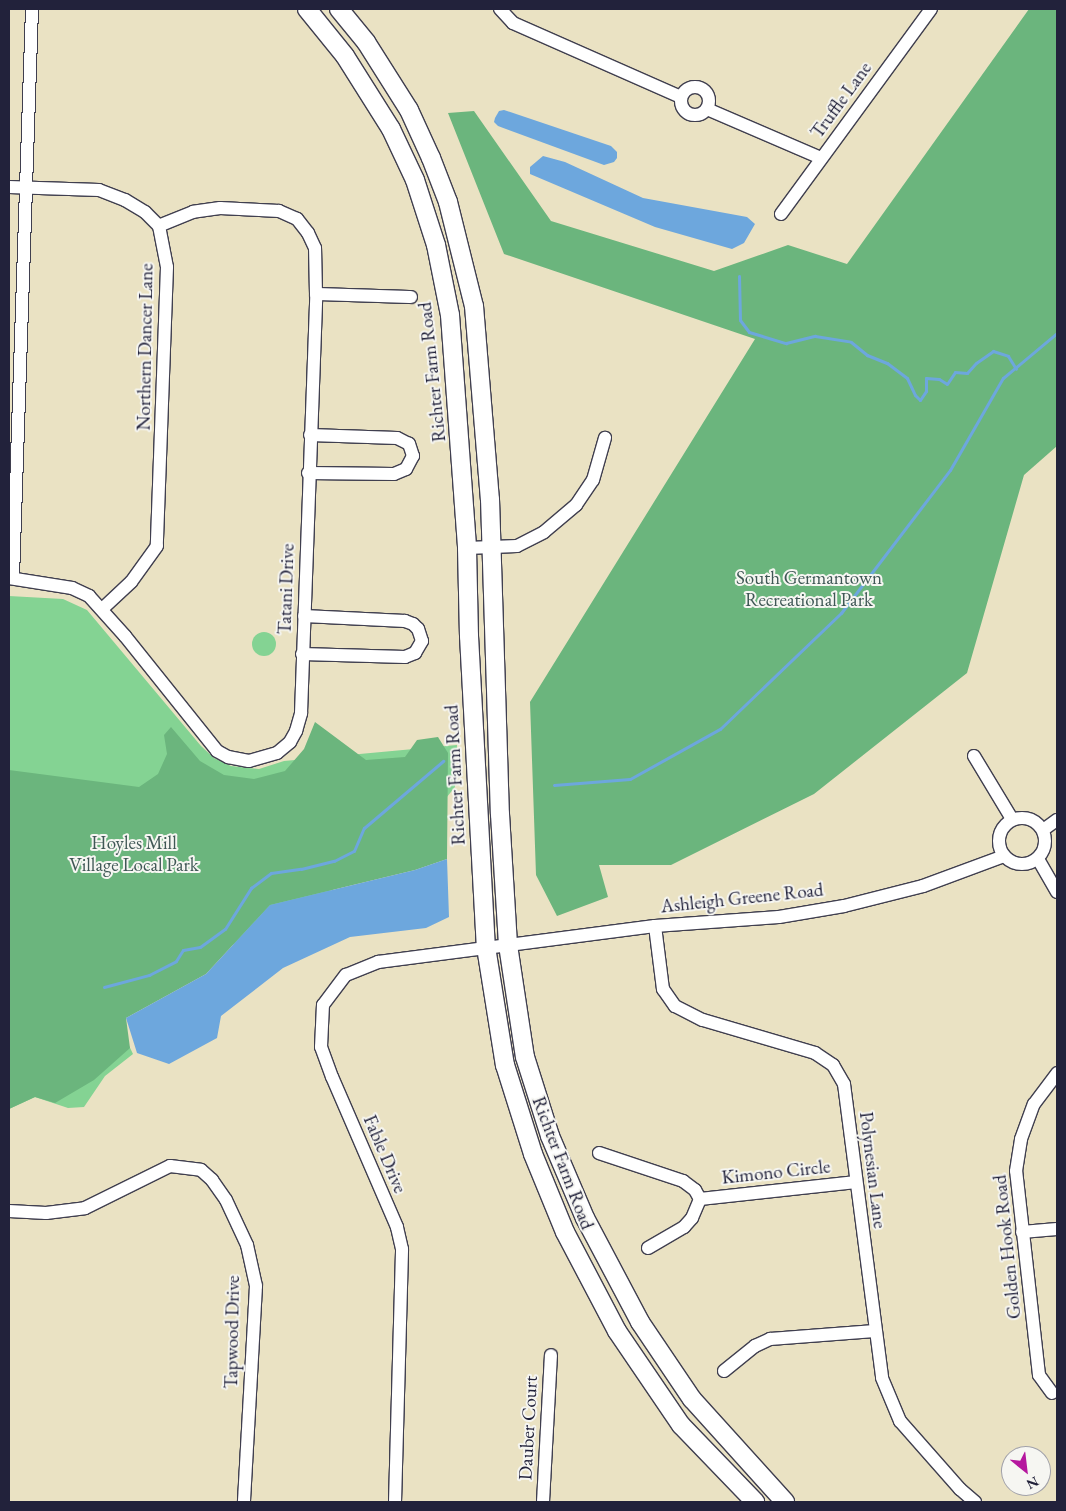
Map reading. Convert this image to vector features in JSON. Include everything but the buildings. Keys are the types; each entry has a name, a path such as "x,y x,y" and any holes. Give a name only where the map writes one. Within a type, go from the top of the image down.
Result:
{"main road":[{"name":"Richter Farm Road","path":"307,9 345,56 391,129 415,180 436,245 450,315 467,548 469,636 486,947 505,1065 533,1154 566,1232 616,1331 681,1425 755,1502"},
{"name":"Richter Farm Road","path":"339,9 366,42 409,110 431,158 448,202 474,306 485,421 492,548 500,814 508,945 525,1057 550,1136 585,1218 640,1322 692,1398 785,1502"}],"street":[{"path":"11,578 32,9"},
{"path":"500,9 513,23 681,97"},
{"name":"Truffle Lane","path":"781,214 931,9"},
{"path":"690,88 702,88 710,101 707,109 702,114 691,115 682,107 681,97 690,88"},
{"path":"707,109 821,158"},
{"path":"9,187 99,190 125,200 145,212 159,226"},
{"name":"Tatani Drive","path":"11,578 72,588 89,596 102,608 217,751 238,760 263,758 277,753 290,742 296,731 301,713 308,473 316,294 315,248 308,232 298,219 279,211 220,208 193,212 159,226"},
{"name":"Northern Dancer Lane","path":"102,608 132,582 157,546 167,266 159,226"},
{"path":"316,294 411,297"},
{"path":"308,473 394,474 406,469 413,456 409,444 396,438 310,435"},
{"path":"467,548 517,546 544,532 576,505 593,480 605,438"},
{"path":"302,654 404,657 415,653 422,641 414,624 405,621 304,616"},
{"path":"974,756 1012,819"},
{"path":"1028,817 1038,823 1042,830 1046,835 1046,845 1038,859 1027,864 1014,863 1004,856 999,846 998,838 1003,827 1012,819 1028,817"},
{"path":"1042,830 1057,820"},
{"name":"Ashleigh Greene Road","path":"486,947 655,926 779,917 844,906 923,886 1004,856"},
{"path":"1038,859 1057,892"},
{"name":"Polynesian Lane","path":"655,926 662,989 675,1006 703,1020 815,1054 833,1065 844,1084 882,1378 900,1421 960,1489 975,1502"},
{"name":"Fable Drive","path":"395,1502 402,1249 397,1227 332,1077 321,1047 322,1005 346,975 378,962 486,947"},
{"name":"Golden Hook Road","path":"1052,1393 1039,1374 1016,1171 1021,1139 1034,1104 1057,1073"},
{"name":"Kimono Circle","path":"599,1153 684,1181 695,1190 700,1199"},
{"name":"Tapwood Drive","path":"9,1211 46,1213 85,1208 170,1166 201,1170 212,1180 226,1200 247,1245 256,1286 244,1502"},
{"name":"Kimono Circle","path":"700,1199 856,1182"},
{"name":"Kimono Circle","path":"648,1248 684,1227 692,1218 700,1199"},
{"path":"1022,1232 1057,1229"},
{"path":"724,1371 755,1346 770,1339 876,1330"},
{"name":"Dauber Court","path":"543,1502 551,1355"}],"green space":[{"name":"South Germantown Recreational Park","path":"1029,9 1057,9 1057,446 1024,475 967,673 814,794 671,865 599,865 608,897 557,916 536,875 530,702 755,339 504,254 448,113 474,111 551,221 714,271 788,245 847,264"},
{"name":"Hoyles Mill Village Local Park","path":"9,596 63,599 87,610 201,746 214,758 231,766 259,769 284,761 457,745 455,787 404,850 128,1003 120,1027 133,1054 105,1076 84,1107 68,1108 35,1097 9,1109"},
{"path":"264,632 272,636 276,644 272,652 264,656 256,652 252,644 256,636"},
{"name":"Hoyles Mill Village Local Park","path":"315,722 366,760 405,757 417,740 438,737 448,753 447,859 415,870 270,905 206,974 126,1018 130,1048 94,1080 55,1103 35,1097 9,1109 9,770 139,787 158,774 167,754 164,735 171,727 200,761 224,775 254,779 285,771 304,749"}],"water":[{"path":"504,110 611,146 617,152 617,158 614,162 604,165 498,126 494,122 495,118 499,111"},
{"path":"543,156 565,162 643,198 747,217 755,224 744,243 732,249 655,227 530,174 530,167"},
{"path":"447,859 449,917 426,928 350,937 283,968 221,1016 217,1038 169,1064 137,1053 126,1018 206,974 270,905 415,870"}],"waterway":[{"path":"739,276 740,320 749,332 786,343 815,336 851,342 867,355 887,363 907,378 915,395 920,400 926,391 926,378 939,379 947,384 955,372 967,373 976,363 993,351 1008,356 1016,369"},
{"path":"554,785 630,779 720,729 841,613 950,470 1003,378 1057,333"},
{"path":"104,987 149,975 176,961 183,950 200,947 225,929 251,888 271,873 301,869 334,861 354,851 364,828 443,761"}]}
